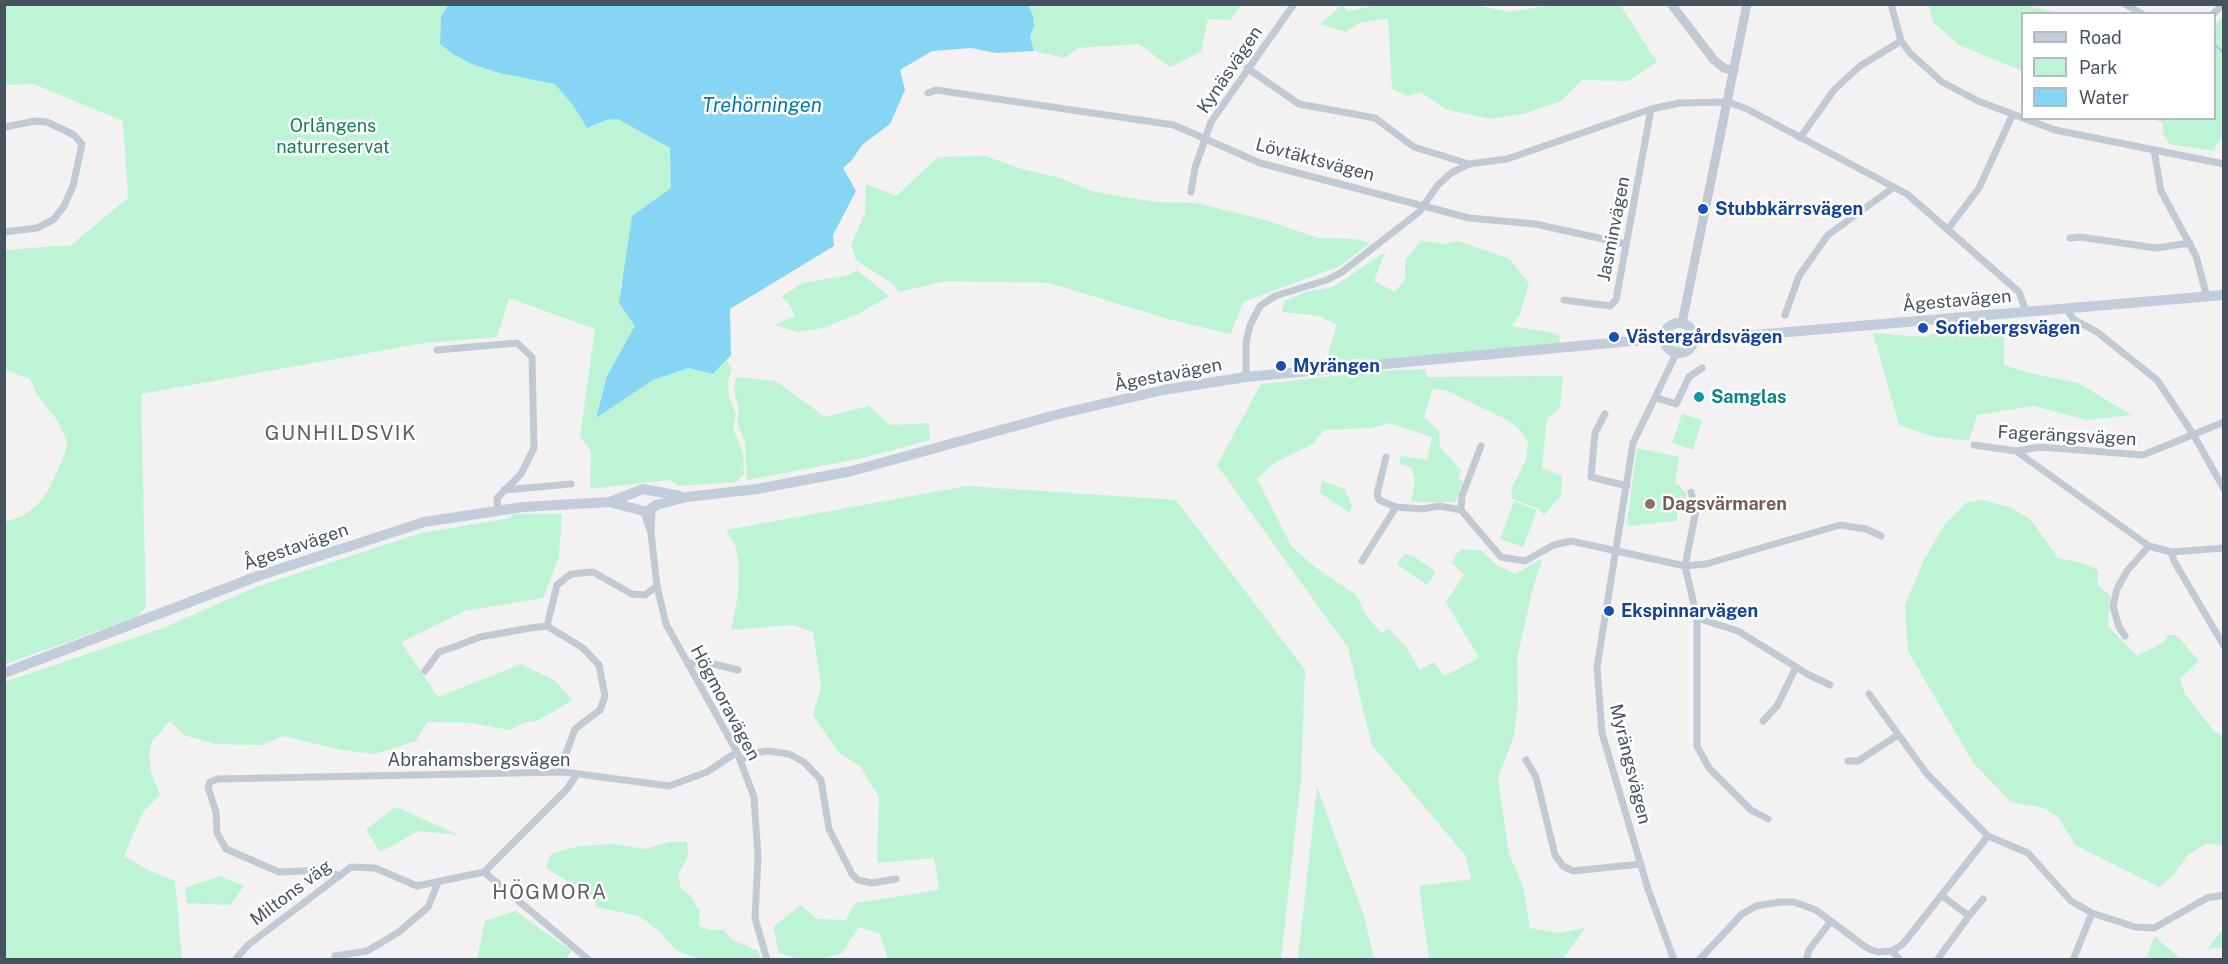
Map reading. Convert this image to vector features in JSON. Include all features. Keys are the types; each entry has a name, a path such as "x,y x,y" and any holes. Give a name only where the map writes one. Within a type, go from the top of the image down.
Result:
{"main road":[{"name":"Ågestavägen","path":"1694,340 2223,295"},
{"path":"1677,323 1682,323 1693,331 1694,340 1688,350 1677,352 1667,348 1664,338 1668,329 1677,323"},
{"name":"Ågestavägen","path":"610,501 647,509 687,497 757,489 852,471 1059,414 1163,390 1246,377 1664,338"},
{"name":"Ågestavägen","path":"4,673 258,576 424,522 498,511 610,501 636,494 643,489 687,497"},
{"path":"636,494 633,499 647,509 654,492"}],"street":[{"name":"Kynäsvägen","path":"1191,192 1204,138 1221,105 1294,4"},
{"path":"1671,4 1714,60 1724,69 1734,71"},
{"path":"1682,323 1747,4"},
{"path":"1891,4 1901,40 1921,64 1942,82 2021,119"},
{"path":"2125,4 2139,12"},
{"path":"1800,138 1834,90 1860,66 1901,40"},
{"path":"1247,68 1299,104 1375,118 1414,147 1469,164"},
{"name":"Lövtäktsvägen","path":"928,93 936,90 1174,125 1260,163 1424,204 1469,218 1535,224 1626,244"},
{"path":"1246,377 1246,343 1250,325 1260,306 1275,296 1327,280 1342,272 1424,204 1443,180 1469,164 1507,159 1651,109 1680,103 1728,102 1894,187 1948,229 2019,292 2024,306"},
{"name":"Jasminvägen","path":"1564,300 1606,306 1613,303 1651,109"},
{"path":"1948,229 1979,188 2013,116"},
{"path":"2025,120 2055,130 2223,164"},
{"path":"4,127 36,121 47,122 74,135 82,144 73,186 53,220 37,228 4,232"},
{"path":"2154,150 2156,172 2162,191 2200,265 2207,297"},
{"path":"1785,315 1799,276 1828,236 1894,187"},
{"path":"2070,238 2080,237 2156,248 2190,243"},
{"path":"2067,309 2073,319 2097,332 2151,373 2193,434 2223,489"},
{"path":"437,350 517,343 532,357 534,448 527,466 497,498 498,511"},
{"name":"Myrängsvägen","path":"1674,960 1641,864 1602,733 1598,706 1598,660 1633,443 1657,398 1677,352"},
{"path":"1657,398 1676,404 1689,377 1702,368"},
{"path":"1605,414 1595,433 1591,477 1627,486"},
{"name":"Fagerängsvägen","path":"1974,445 2016,451 2040,447 2144,455 2223,422"},
{"path":"1461,510 1462,496 1481,446"},
{"path":"2016,451 2149,546 2171,552 2223,548"},
{"path":"1386,457 1377,494 1379,500 1396,507 1439,506 1461,510 1501,557 1525,561 1554,545 1571,541 1685,566 1706,564 1840,525 1866,529 1881,536"},
{"path":"504,490 572,484"},
{"path":"1691,492 1696,510 1685,566 1697,618 1696,735 1700,753 1709,768 1751,810 1768,819"},
{"path":"1362,561 1396,507"},
{"name":"Högmoravägen","path":"647,509 657,586 666,624 737,752 754,797 758,857 755,918 767,960"},
{"path":"2125,636 2119,627 2113,606 2117,589 2127,571 2149,546"},
{"path":"2171,552 2223,646"},
{"path":"547,626 557,585 571,574 593,572 632,594 645,595 657,586"},
{"path":"1697,618 1738,631 1830,685"},
{"path":"424,671 439,652 466,642 493,634 547,626 589,653 599,665 604,686 600,710 574,729 560,772"},
{"path":"688,664 702,660 738,670"},
{"path":"1763,721 1777,706 1796,667"},
{"path":"1869,694 1927,774 1988,836 2028,853 2071,901 2092,914 2135,927 2154,927 2206,898 2223,895"},
{"path":"1848,761 1858,761 1898,735"},
{"path":"741,760 754,753 768,751 789,754 804,762 821,780 830,829 852,874 858,880 872,883 896,879"},
{"name":"Abrahamsbergsvägen","path":"339,876 326,870 279,872 226,849 217,833 216,812 208,787 213,780 560,772 669,786 707,772 737,752"},
{"path":"1526,760 1536,777 1555,855 1563,866 1573,871 1641,864"},
{"path":"577,774 567,789 484,872 589,960"},
{"path":"1699,960 1737,918 1756,906 1794,902 1816,910 1866,948 1878,952 1893,951 1903,944 1988,836"},
{"name":"Miltons väg","path":"235,960 248,945 351,867 363,865 417,886 484,872"},
{"path":"335,956 367,951 399,932 428,908 438,883"},
{"path":"1941,895 1969,916"},
{"path":"1937,960 1983,899"},
{"path":"2073,960 2092,914"},
{"path":"1806,960 1809,950 1831,921"},
{"path":"1893,951 1900,960"}],"green space":[{"path":"1469,4 1510,12 1552,5 1620,5 1657,62 1628,81 1582,80 1561,101 1523,114 1491,119 1448,110 1420,92 1408,96 1392,89 1388,18 1359,23 1346,32 1320,24 1342,5 1348,11 1379,5"},
{"name":"Orlångens naturreservat","path":"5,5 448,5 441,17 440,44 545,76 606,120 618,119 651,133 672,146 672,188 632,216 626,266 620,288 636,327 607,376 596,417 653,380 689,368 713,374 727,360 732,369 728,381 729,397 736,414 733,428 743,454 744,474 736,482 679,486 669,480 590,489 591,452 580,436 595,329 509,298 497,337 424,343 141,394 146,607 135,618 5,664 5,522 23,516 38,504 48,491 68,443 57,420 38,396 30,379 5,370 5,250 71,245 128,198 123,121 34,84 5,85"},
{"path":"1028,5 1241,5 1230,20 1208,19 1201,52 1170,67 1139,44 1078,48 1065,58 1034,51 1030,37 1034,26"},
{"path":"1929,5 2022,5 2056,12 2021,12 2020,70 1959,45 1933,22"},
{"path":"2223,17 2223,135 2213,151 2169,144 2163,133 2163,123 2155,120 2216,120 2216,23"},
{"path":"985,156 1022,169 1060,178 1095,192 1155,202 1196,203 1265,220 1318,238 1356,239 1370,243 1340,266 1243,302 1231,334 1172,320 1049,283 947,281 899,292 893,284 856,260 851,245 865,213 866,184 896,196 938,157"},
{"path":"1421,241 1445,244 1458,241 1510,259 1529,284 1520,314 1512,326 1559,334 1560,345 1344,363 1326,360 1337,325 1319,316 1282,312 1285,301 1305,292 1333,287 1385,252 1374,281 1395,292 1405,279 1405,260"},
{"path":"857,270 889,296 858,314 823,328 798,332 775,325 795,316 788,302 781,297 803,283 848,275"},
{"path":"2004,322 2004,365 2029,373 2078,383 2132,415 2087,420 2034,406 1977,415 1969,441 1931,436 1899,425 1873,333 1925,337 1949,328"},
{"path":"1676,330 1684,330 1689,335 1687,346 1676,348 1671,343 1671,335"},
{"path":"1425,369 1428,377 1563,376 1560,408 1547,419 1542,468 1562,476 1561,495 1544,515 1539,509 1511,498 1512,487 1526,460 1528,443 1521,431 1509,421 1448,391 1433,388 1424,417 1439,431 1440,447 1461,470 1458,479 1463,481 1456,502 1411,502 1415,480 1411,467 1399,464 1401,456 1427,460 1432,437 1389,423 1372,428 1324,430 1313,444 1274,463 1257,479 1292,547 1315,567 1356,595 1366,615 1381,633 1389,629 1407,648 1419,670 1434,662 1444,676 1479,658 1446,602 1464,575 1452,563 1456,554 1463,549 1482,551 1497,565 1515,574 1543,558 1533,587 1517,659 1518,702 1514,736 1498,778 1509,854 1523,886 1530,928 1558,933 1585,928 1563,959 1429,959 1419,886 1471,879 1466,856 1372,745 1348,648 1217,465 1261,384 1378,371"},
{"path":"736,377 776,381 825,417 869,406 890,425 929,423 930,440 863,458 747,480 745,443 737,422 739,408 734,390"},
{"path":"1682,414 1702,420 1693,450 1672,443"},
{"path":"1637,448 1679,457 1675,484 1680,486 1686,494 1685,500 1677,505 1677,521 1629,526 1627,522"},
{"path":"1322,481 1345,489 1352,505 1350,513 1320,493"},
{"path":"967,486 1176,500 1305,670 1301,778 1281,959 888,959 880,934 859,927 842,953 817,960 798,959 779,953 773,927 801,905 817,919 846,920 855,903 939,890 934,858 877,863 879,797 860,766 839,753 813,715 821,687 813,632 792,625 731,630 738,595 739,564 735,545 726,530"},
{"path":"1983,500 2012,508 2031,520 2058,558 2086,564 2098,570 2098,586 2110,595 2108,626 2137,656 2164,642 2168,635 2173,635 2178,637 2199,661 2180,679 2185,694 2214,731 2223,736 2223,845 2205,844 2187,856 2173,876 2159,887 2075,845 2058,817 2044,808 2011,802 1974,764 1908,651 1905,605 1924,560 1945,524 1967,502"},
{"path":"1514,501 1537,510 1523,547 1500,539"},
{"path":"514,514 562,514 559,557 543,598 465,611 401,642 438,697 521,664 554,680 573,700 537,721 526,722 509,730 472,723 427,722 416,741 375,754 342,750 283,736 262,745 215,744 184,735 170,721 152,741 149,756 151,772 160,795 143,812 124,856 150,871 175,881 182,959 5,959 5,682 163,628 256,587 421,533 510,518"},
{"path":"1404,554 1412,555 1436,572 1427,585 1397,564"},
{"path":"1317,787 1364,916 1374,959 1298,959"},
{"path":"396,807 459,835 419,831 380,852 366,829"},
{"path":"669,842 687,842 688,856 678,875 681,889 690,895 700,911 699,926 710,930 724,930 731,939 758,951 761,959 698,959 676,950 658,930 639,916 596,907 594,898 546,868 551,854 579,846 614,844 645,849"},
{"path":"220,876 244,886 230,905 187,903 185,888"},
{"path":"515,911 572,951 566,959 477,959 485,921"},
{"path":"2223,929 2223,947 2208,949 2214,940"},
{"path":"2155,936 2180,959 2146,959"}],"water":[{"name":"Trehörningen","path":"1028,4 1033,16 1034,26 1030,37 1034,51 996,53 971,48 932,51 900,70 905,90 890,124 862,145 852,160 843,168 856,191 833,235 834,246 730,309 731,355 713,374 689,368 653,380 596,418 607,376 635,326 619,303 632,216 671,188 670,148 618,119 606,120 587,128 573,105 555,84 500,73 472,64 453,54 440,44 441,17 448,5"}],"waterway":[{"path":"2216,46 2224,53"}],"place":[{"name":"Stubbkärrsvägen","path":"1703,209"},
{"name":"Sofiebergsvägen","path":"1923,328"},
{"name":"Västergårdsvägen","path":"1614,337"},
{"name":"Myrängen","path":"1281,366"},
{"name":"Samglas","path":"1699,397"},
{"name":"Dagsvärmaren","path":"1650,504"},
{"name":"Ekspinnarvägen","path":"1609,611"}],"district":[{"name":"GUNHILDSVIK","path":"341,434"},
{"name":"HÖGMORA","path":"550,893"}]}
